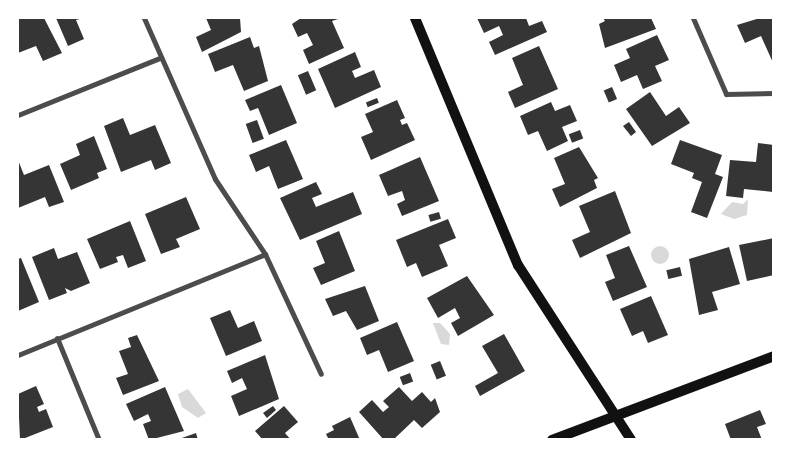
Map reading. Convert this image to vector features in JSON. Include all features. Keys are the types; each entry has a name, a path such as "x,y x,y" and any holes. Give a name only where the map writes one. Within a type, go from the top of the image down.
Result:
{"main road":[{"path":"415,18 518,265 551,321 616,413 632,440"},
{"path":"552,440 616,413 774,356"}],"street":[{"path":"144,18 160,58 215,179 265,254 321,374"},
{"path":"693,18 726,94 774,92"},
{"path":"18,115 160,58"},
{"path":"18,354 265,254"},
{"path":"57,338 99,440"}],"shaded area":[{"path":"748,199 747,215 734,219 721,214 732,202 743,204"},
{"path":"660,246 666,249 669,255 666,261 660,264 654,261 651,255 654,249"},
{"path":"433,323 440,323 450,334 449,345 441,344"},
{"path":"188,389 206,413 198,418 182,407 178,394"}],"building":[{"path":"18,18 44,18 62,53 43,61 36,46 18,53"},
{"path":"56,18 83,18 76,20 84,39 68,46"},
{"path":"206,18 240,18 241,32 202,52 196,37 211,30"},
{"path":"301,18 341,18 332,21 344,48 309,64 303,50 313,45 307,33 298,37 292,24"},
{"path":"477,18 526,18 529,26 542,21 547,32 495,55 489,42 503,35 499,26 484,33"},
{"path":"603,18 651,18 656,29 605,48 599,24 605,21"},
{"path":"760,18 774,18 774,65 761,36 745,43 737,25"},
{"path":"657,35 669,60 655,66 662,81 643,89 637,75 621,82 614,65 630,58 626,49"},
{"path":"250,37 254,48 259,46 268,81 244,91 233,65 215,72 208,54"},
{"path":"539,46 558,89 515,108 508,92 523,85 512,58"},
{"path":"355,52 361,67 352,71 355,78 374,70 381,87 335,108 318,69"},
{"path":"308,71 316,90 306,95 298,75"},
{"path":"281,85 297,123 269,135 258,108 250,111 245,100"},
{"path":"612,87 617,99 609,102 604,91"},
{"path":"650,92 666,116 679,107 690,123 652,146 626,109"},
{"path":"377,98 379,103 368,107 366,102"},
{"path":"397,100 405,118 400,120 402,125 407,123 415,140 371,160 361,137 373,132 365,114"},
{"path":"551,102 555,111 570,105 577,121 562,127 568,141 547,151 538,131 528,135 520,116"},
{"path":"123,118 130,135 155,125 171,163 155,170 151,160 121,172 104,126"},
{"path":"257,120 264,139 253,143 246,124"},
{"path":"629,122 636,132 631,136 623,126"},
{"path":"580,130 583,138 572,143 569,134"},
{"path":"94,136 107,169 97,173 99,178 71,190 60,164 80,155 76,144"},
{"path":"286,140 303,179 278,189 269,166 256,172 249,155"},
{"path":"680,140 722,155 715,174 723,177 707,218 691,212 702,182 692,178 694,173 671,164"},
{"path":"758,143 774,145 773,192 744,189 743,198 726,196 730,160 756,162"},
{"path":"579,147 598,178 594,180 597,188 560,207 552,189 565,184 554,158"},
{"path":"420,157 439,201 402,216 397,204 405,200 402,191 388,196 379,175"},
{"path":"18,160 24,175 49,165 64,202 49,207 45,197 18,208"},
{"path":"316,182 322,194 312,198 316,207 353,192 362,214 300,240 280,198"},
{"path":"615,191 631,233 580,258 572,240 590,232 579,206"},
{"path":"186,197 200,229 176,239 180,247 161,254 145,214"},
{"path":"439,212 441,219 430,222 428,215"},
{"path":"448,219 456,238 439,245 448,266 422,277 416,263 407,267 396,240"},
{"path":"130,221 146,261 128,268 123,255 116,257 118,262 100,269 87,239"},
{"path":"339,231 355,271 321,285 313,268 325,263 316,241"},
{"path":"774,238 774,275 747,281 739,245"},
{"path":"629,246 647,287 613,301 605,282 615,278 606,255"},
{"path":"729,247 740,284 712,292 718,310 699,315 689,259"},
{"path":"54,248 58,259 77,252 90,283 71,291 65,288 67,293 49,300 32,257"},
{"path":"21,258 39,302 18,311 18,259"},
{"path":"680,267 682,276 668,279 666,270"},
{"path":"467,276 494,315 458,336 451,323 460,318 455,308 438,318 427,298"},
{"path":"365,286 379,321 357,330 346,311 333,316 325,299"},
{"path":"651,296 668,335 648,343 643,331 632,336 620,309"},
{"path":"230,310 238,328 254,321 262,341 226,356 210,318"},
{"path":"397,322 414,361 388,372 379,350 367,355 360,338"},
{"path":"504,334 525,371 480,396 475,386 498,373 482,346"},
{"path":"137,335 159,381 123,395 116,378 128,374 119,351 131,347 128,338"},
{"path":"265,355 279,399 239,416 231,396 247,389 242,378 232,383 227,371"},
{"path":"440,361 446,376 437,380 431,365"},
{"path":"410,373 413,381 403,385 400,377"},
{"path":"36,386 44,404 37,407 39,412 46,409 53,427 20,440 18,394"},
{"path":"165,387 184,431 149,440 143,424 151,421 148,414 134,421 126,404"},
{"path":"399,387 412,401 422,392 431,402 435,398 440,412 422,428 414,420 393,440 384,440 359,412 372,400 383,412 389,407 383,401"},
{"path":"273,406 276,410 267,418 263,413"},
{"path":"284,406 298,422 285,433 291,440 263,440 255,431"},
{"path":"760,410 766,424 757,427 762,440 731,440 725,424"},
{"path":"350,417 360,440 329,440 326,434 334,430 332,426"},
{"path":"196,433 198,440 179,440 179,439"}]}
